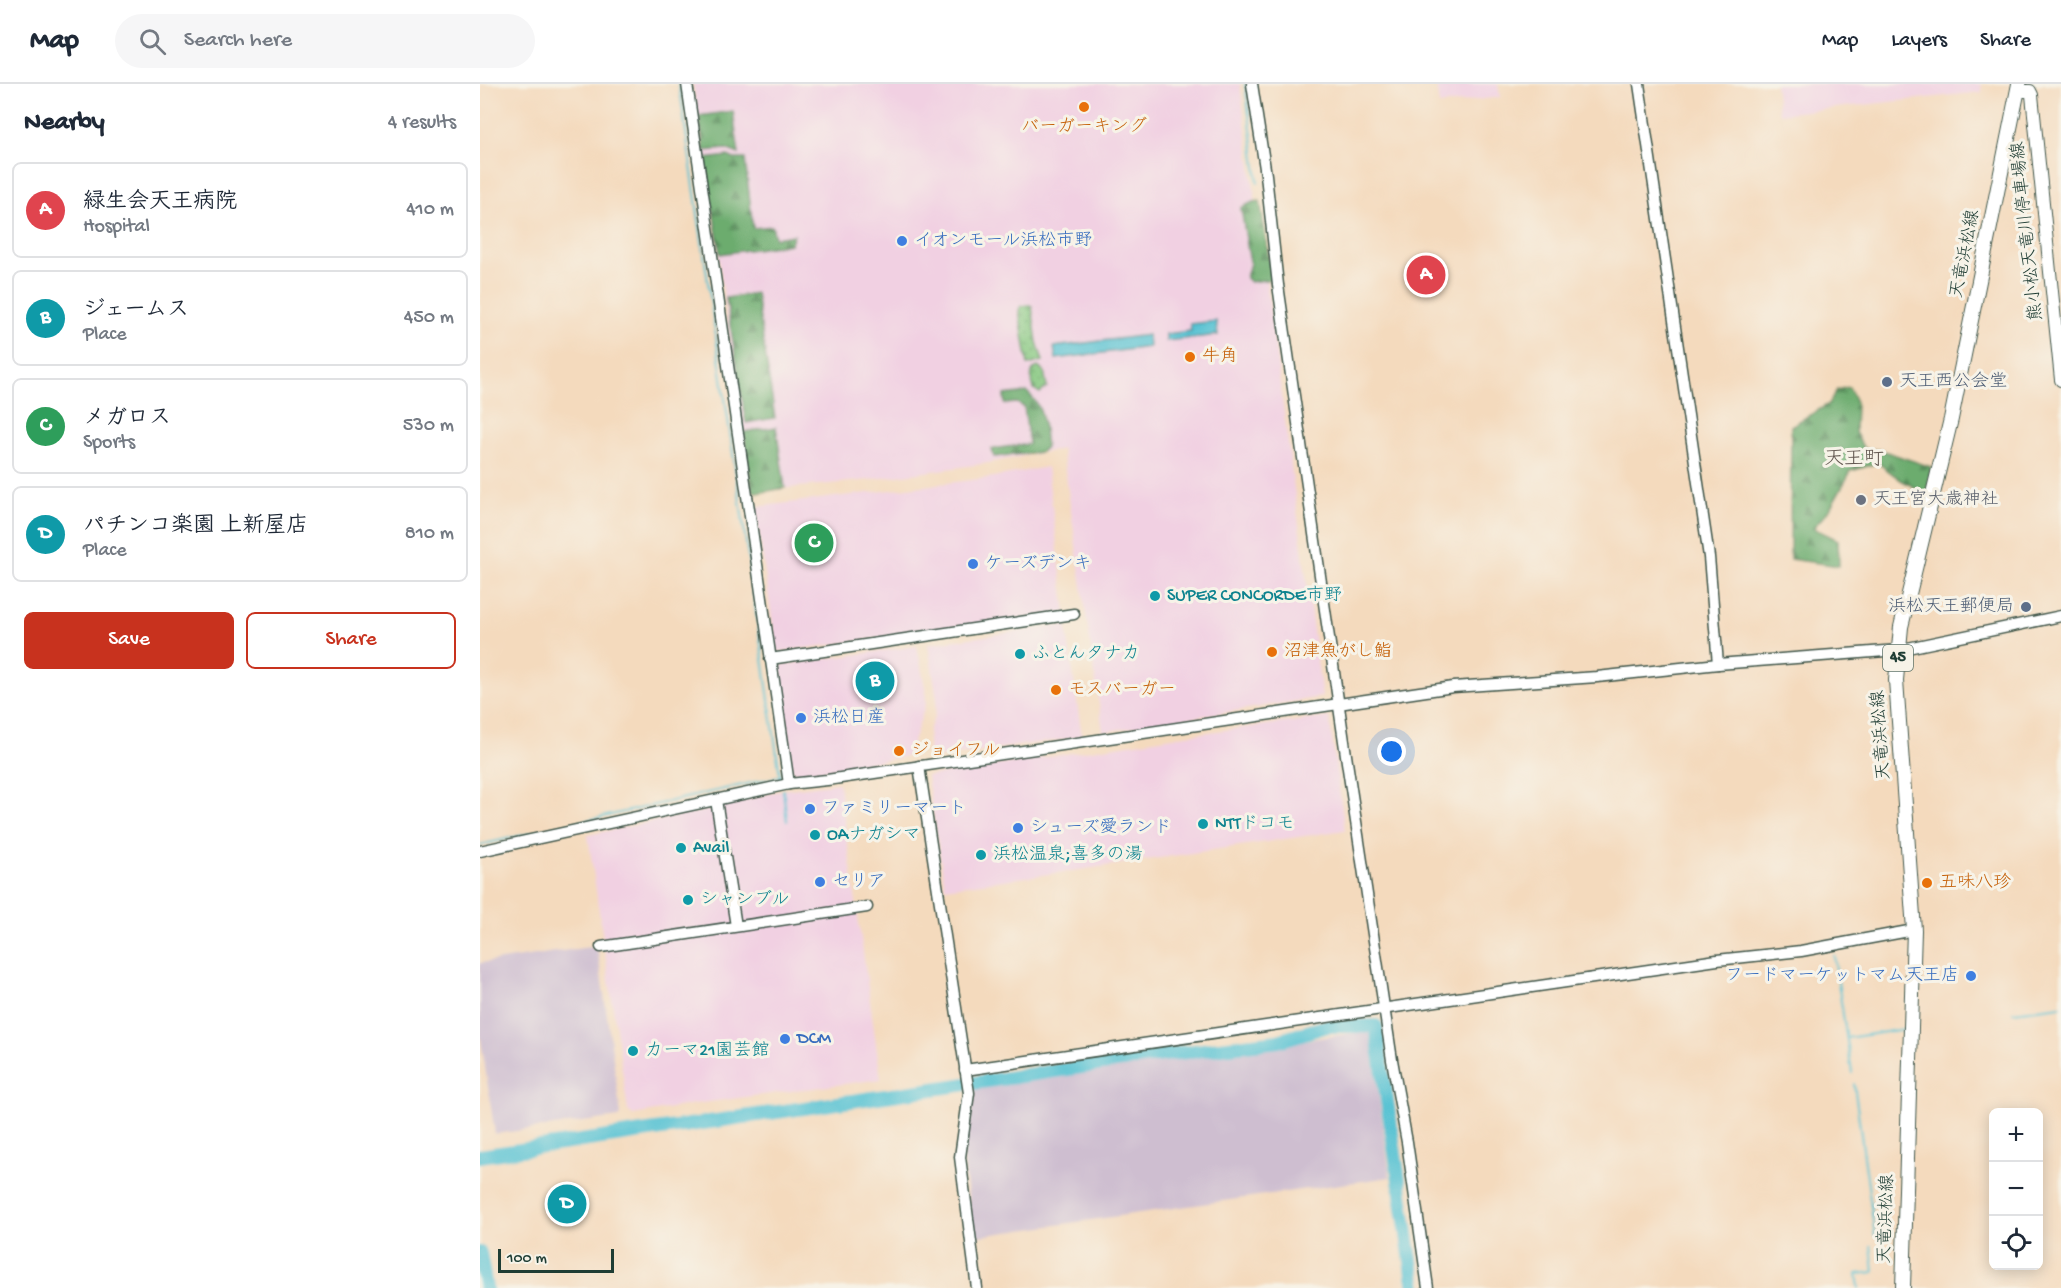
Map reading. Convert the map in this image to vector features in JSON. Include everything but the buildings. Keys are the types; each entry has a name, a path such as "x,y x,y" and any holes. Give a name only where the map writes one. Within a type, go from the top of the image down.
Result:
{"main road":[{"name":"熊小松天竜川停車場線","path":"2018,88 2032,95 2061,380"},
{"name":"天竜浜松線","path":"1904,1288 1914,930 1896,680 1898,650 1909,589 1951,419 2018,88"}],"street":[{"path":"687,84 788,779"},
{"path":"1252,84 1266,175 1278,285 1338,704 1428,1288"},
{"path":"1639,84 1709,557 1718,664"},
{"path":"771,659 1074,614"},
{"path":"480,851 716,800 788,779 801,784 1453,687 1597,677 1718,664 1898,650 2061,616"},
{"path":"919,766 969,1093 960,1157 977,1288"},
{"path":"716,800 736,926"},
{"path":"601,947 867,907"},
{"path":"965,1070 1717,960 1801,951 1914,930"}],"shaded area":[{"path":"693,84 1240,84 1322,697 1103,732 1062,449 982,464 869,480 758,491 752,489 736,393"},
{"path":"1436,84 1498,84 1500,97 1439,105"},
{"path":"1775,84 1981,84 1982,92 1779,114"},
{"path":"1047,467 1066,613 777,652 755,507 988,478"},
{"path":"1066,625 1082,737 930,758 929,730 935,716 937,698 928,644"},
{"path":"917,646 926,703 913,742 912,753 908,756 798,775 792,770 780,665"},
{"path":"1329,717 1345,830 945,888 927,776 1186,735"},
{"path":"839,783 881,1079 694,1104 633,1115 628,1111 588,835 718,808 782,790"},
{"path":"597,946 621,1115 495,1134 480,1033 480,963"},
{"path":"1370,1031 1390,1177 973,1237 963,1154 975,1094 973,1086"}],"green space":[{"path":"733,111 739,154 726,149 704,151 699,116"},
{"path":"728,156 734,159 745,159 753,228 772,226 775,238 794,235 790,244 720,254 705,159"},
{"path":"1260,201 1272,279 1250,282 1246,278 1250,263 1241,208"},
{"path":"756,293 775,418 746,423 726,298"},
{"path":"1030,305 1043,361 1028,365 1019,310 1021,306"},
{"path":"1038,367 1044,371 1047,387 1040,393 1034,389 1032,377 1033,371"},
{"path":"1849,387 1856,402 1855,432 1864,449 1881,450 1931,467 1927,494 1901,480 1878,463 1851,471 1829,510 1813,528 1838,540 1839,566 1790,559 1791,426 1829,404 1837,390"},
{"path":"1027,392 1040,411 1046,447 1041,452 994,457 992,449 1029,443 1024,407 1017,403 1005,404 1004,395"},
{"path":"776,427 785,488 757,493 752,490 744,432"}],"water":[{"path":"1216,321 1218,335 1166,341 1166,334 1191,331 1190,324"},
{"path":"1148,335 1149,347 1056,359 1054,347"}],"waterway":[{"path":"679,84 781,782"},
{"path":"1245,84 1258,182"},
{"path":"480,845 781,776"},
{"path":"783,790 787,821"},
{"path":"1834,956 1852,1073"},
{"path":"2013,1012 2061,1006"},
{"path":"480,1156 1169,1054 1278,1041 1327,1026 1376,1026 1415,1288"},
{"path":"1847,1038 1905,1029"},
{"path":"1854,1084 1875,1236"},
{"path":"1859,1288 1857,1274 1874,1272 1871,1246"},
{"path":"480,1253 486,1288"}],"place":[{"name":"バーガーキング","path":"1084,107"},
{"name":"イオンモール浜松市野","path":"902,241"},
{"name":"緑生会天王病院","path":"1426,275"},
{"name":"牛角","path":"1190,357"},
{"name":"天王西公会堂","path":"1887,382"},
{"name":"天王宮大歳神社","path":"1861,500"},
{"name":"メガロス","path":"814,543"},
{"name":"ケーズデンキ","path":"973,564"},
{"name":"SUPER CONCORDE市野","path":"1155,596"},
{"name":"浜松天王郵便局","path":"2026,607"},
{"name":"沼津魚がし鮨","path":"1272,652"},
{"name":"ふとんタナカ","path":"1020,654"},
{"name":"ジェームス","path":"875,681"},
{"name":"モスバーガー","path":"1056,690"},
{"name":"浜松日産","path":"801,718"},
{"name":"ジョイフル","path":"899,751"},
{"name":"ファミリーマート","path":"810,809"},
{"name":"NTTドコモ","path":"1203,824"},
{"name":"シューズ愛ランド","path":"1018,828"},
{"name":"OAナガシマ","path":"815,835"},
{"name":"Avail","path":"681,848"},
{"name":"浜松温泉;喜多の湯","path":"981,855"},
{"name":"セリア","path":"820,882"},
{"name":"五味八珍","path":"1927,883"},
{"name":"シャンブル","path":"688,900"},
{"name":"フードマーケットマム天王店","path":"1971,976"},
{"name":"DCM","path":"785,1039"},
{"name":"カーマ21園芸館","path":"633,1051"},
{"name":"パチンコ楽園 上新屋店","path":"567,1204"}],"district":[{"name":"天王町","path":"1854,460"}]}
